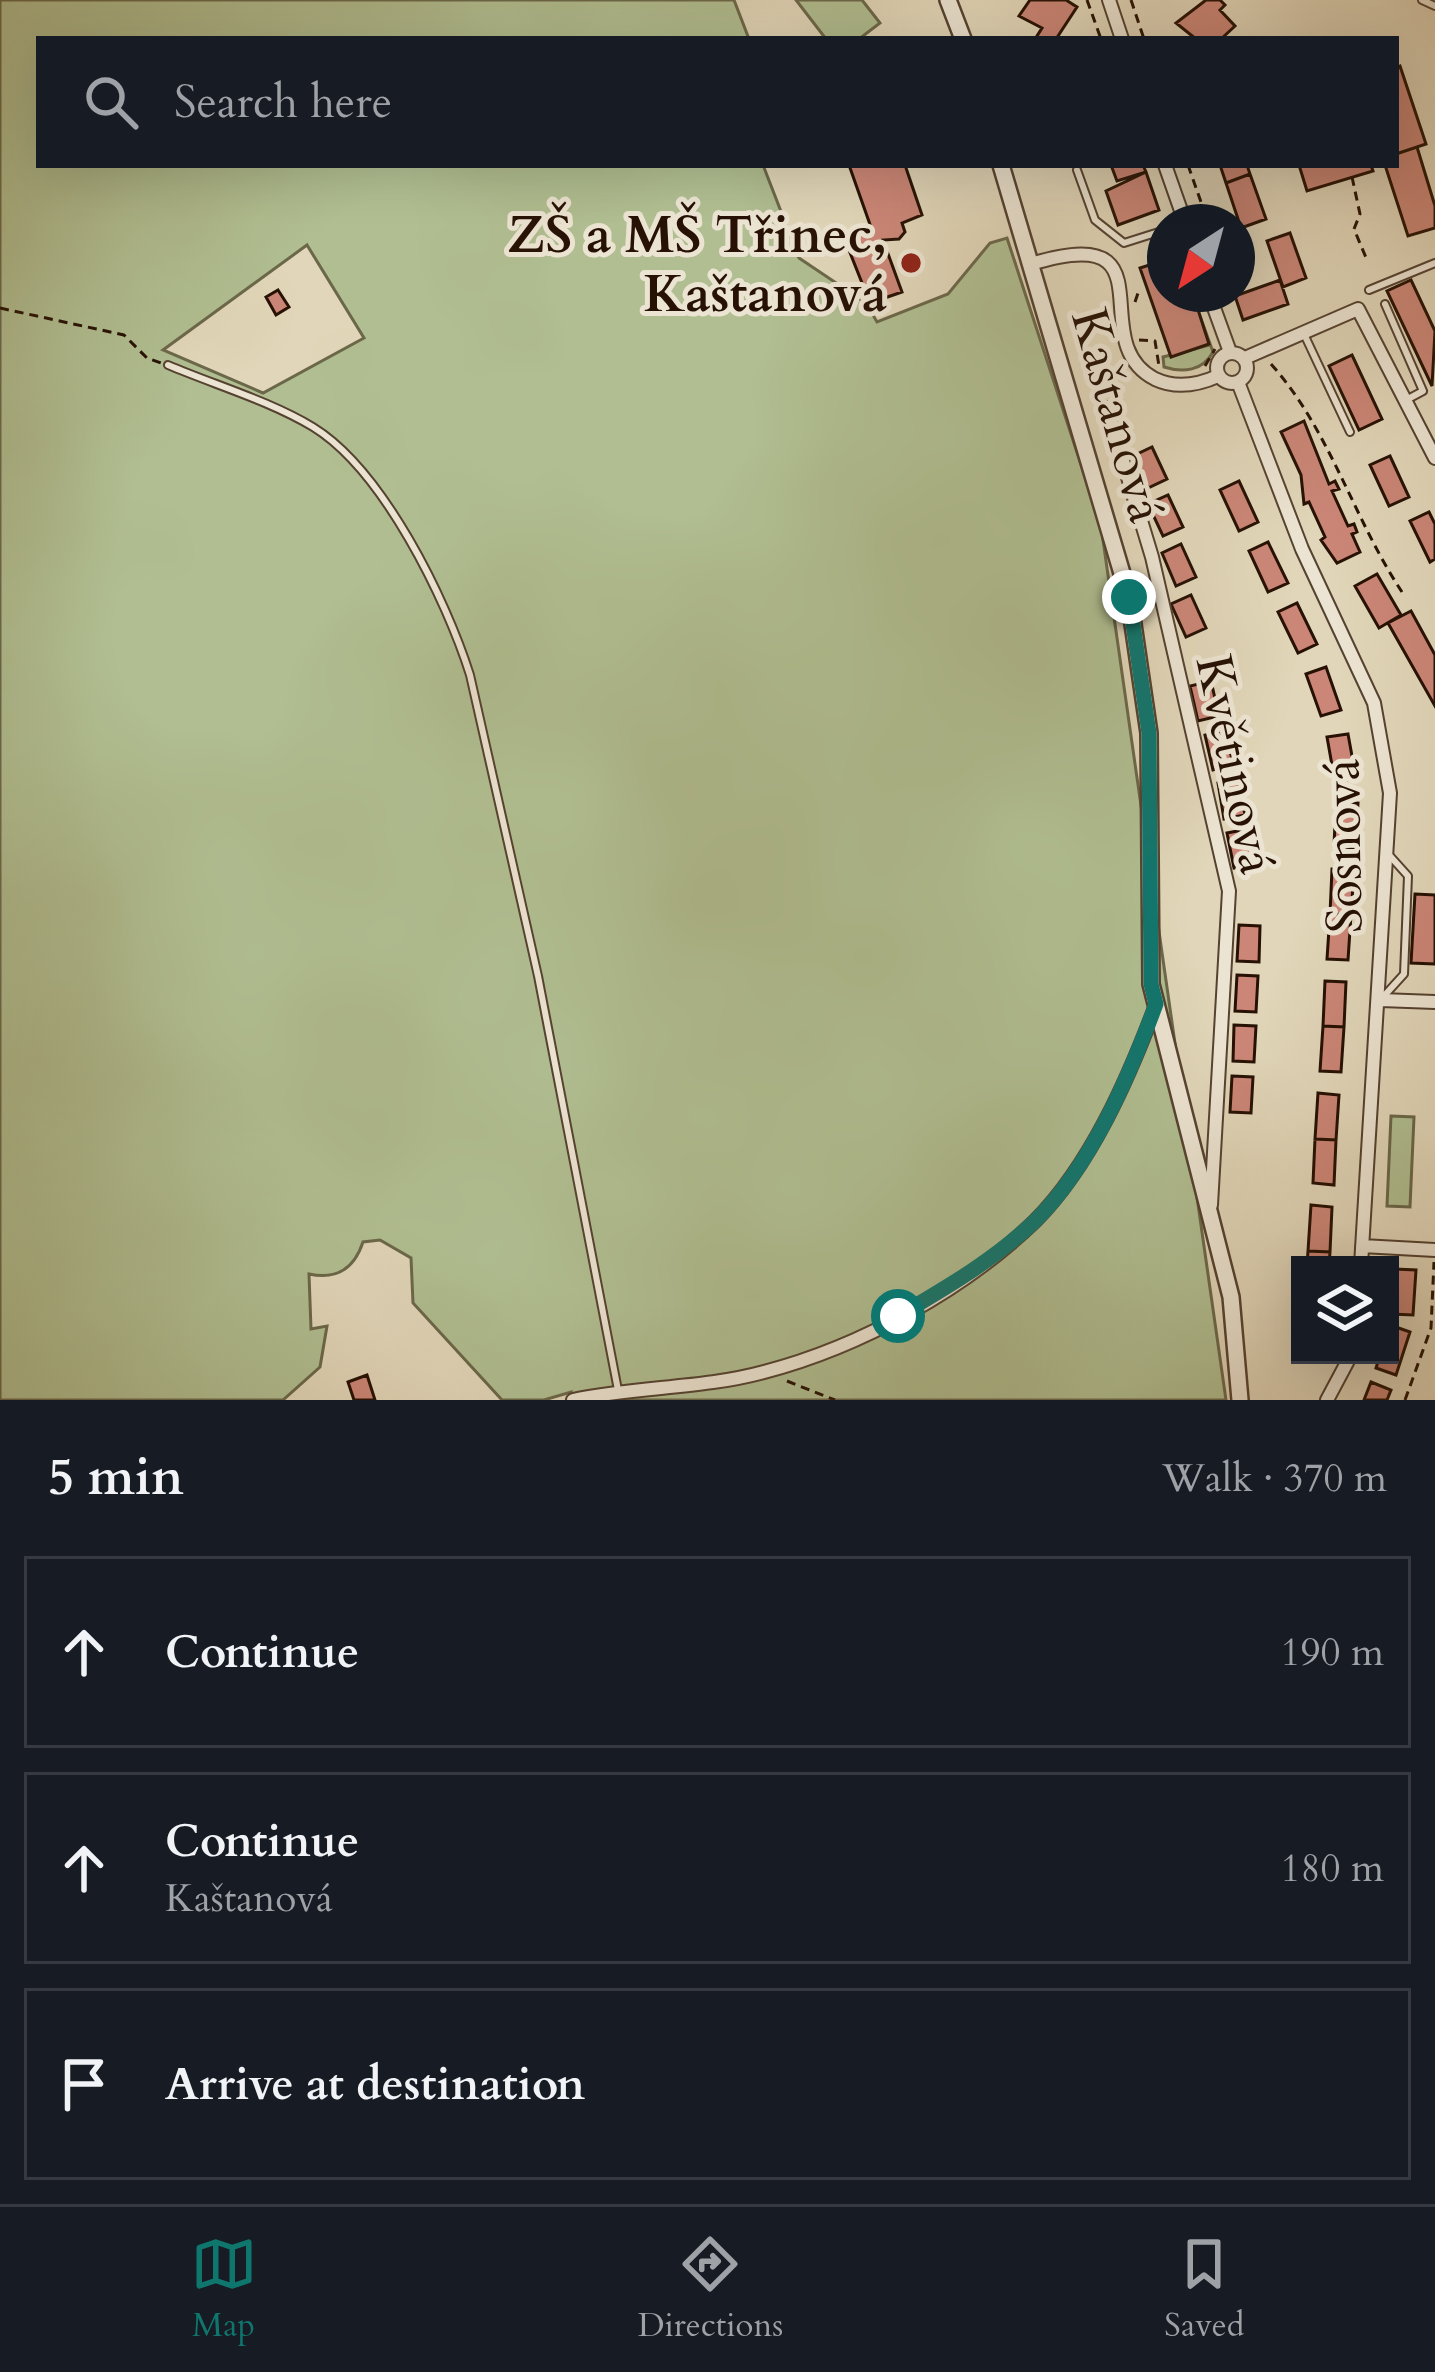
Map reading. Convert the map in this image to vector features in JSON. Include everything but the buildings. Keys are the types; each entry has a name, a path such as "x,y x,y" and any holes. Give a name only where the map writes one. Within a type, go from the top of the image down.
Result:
{"street":[{"path":"948,0 962,36"},
{"path":"1108,0 1121,36"},
{"name":"Kaštanová","path":"1002,168 1129,597 1149,733 1151,984 1231,1297 1240,1400"},
{"path":"1166,168 1179,204"},
{"path":"1031,264 1076,252 1107,262 1120,280 1122,336 1133,361 1157,380 1195,384 1218,376 1230,352 1216,312"},
{"path":"1218,376 1228,385 1238,382 1252,361 1358,309 1435,458"},
{"path":"1230,352 1252,361"},
{"name":"Sosnová","path":"1238,382 1302,549 1374,703 1390,793 1382,1000 1361,1256"},
{"name":"Květinová","path":"1106,408 1146,537 1228,891 1211,1218"},
{"path":"1382,1000 1435,1002"},
{"path":"573,1400 618,1390 711,1384 819,1355 975,1271 1037,1219 1103,1120 1156,1004"},
{"path":"1362,1246 1435,1250"},
{"path":"1327,1400 1346,1364"}],"lane":[{"path":"1422,0 1435,6"},
{"path":"1077,170 1103,231 1124,243 1147,236"},
{"path":"1369,290 1435,263"},
{"path":"1384,304 1423,391 1405,400"},
{"path":"1304,334 1350,431"},
{"path":"168,365 311,426 340,447 373,484 454,627 470,675 538,976 618,1390"},
{"path":"1382,1000 1404,974 1408,875 1388,854"}],"path":[{"path":"1087,0 1100,36"},
{"path":"1130,0 1143,36"},
{"path":"1189,168 1202,204"},
{"path":"1352,177 1360,214 1354,229 1366,260"},
{"path":"1135,314 1139,290"},
{"path":"0,308 124,335 147,358 168,365"},
{"path":"1135,333 1144,343 1155,341 1162,360 1158,364 1171,372"},
{"path":"1195,384 1192,372 1210,362 1216,345"},
{"path":"1252,361 1267,358 1305,404 1359,522 1402,592"},
{"path":"1405,1400 1431,1328 1435,1250"},
{"path":"764,1372 835,1400"}],"green space":[{"path":"0,0 734,0 748,36 36,36 36,168 764,168 799,258 866,303 877,322 948,294 990,243 1007,238 1101,526 1226,1400 570,1400 571,1392 544,1400 502,1400 413,1303 411,1258 380,1240 363,1242 343,1270 309,1274 311,1329 327,1326 320,1367 283,1400 0,1400","holes":["307,245 364,338 263,393 163,350"]},
{"path":"796,0 862,0 880,23 863,36 824,36"},
{"path":"1198,312 1213,352 1192,369 1164,367 1163,357 1210,345"},
{"path":"1391,1116 1414,1117 1410,1207 1387,1206"}],"place":[{"name":"ZŠ a MŠ Třinec, Kaštanová","path":"911,263"}],"route":[{"path":"898,1316 975,1271 1037,1219 1103,1120 1156,1004 1151,984 1149,733 1129,597"}]}
